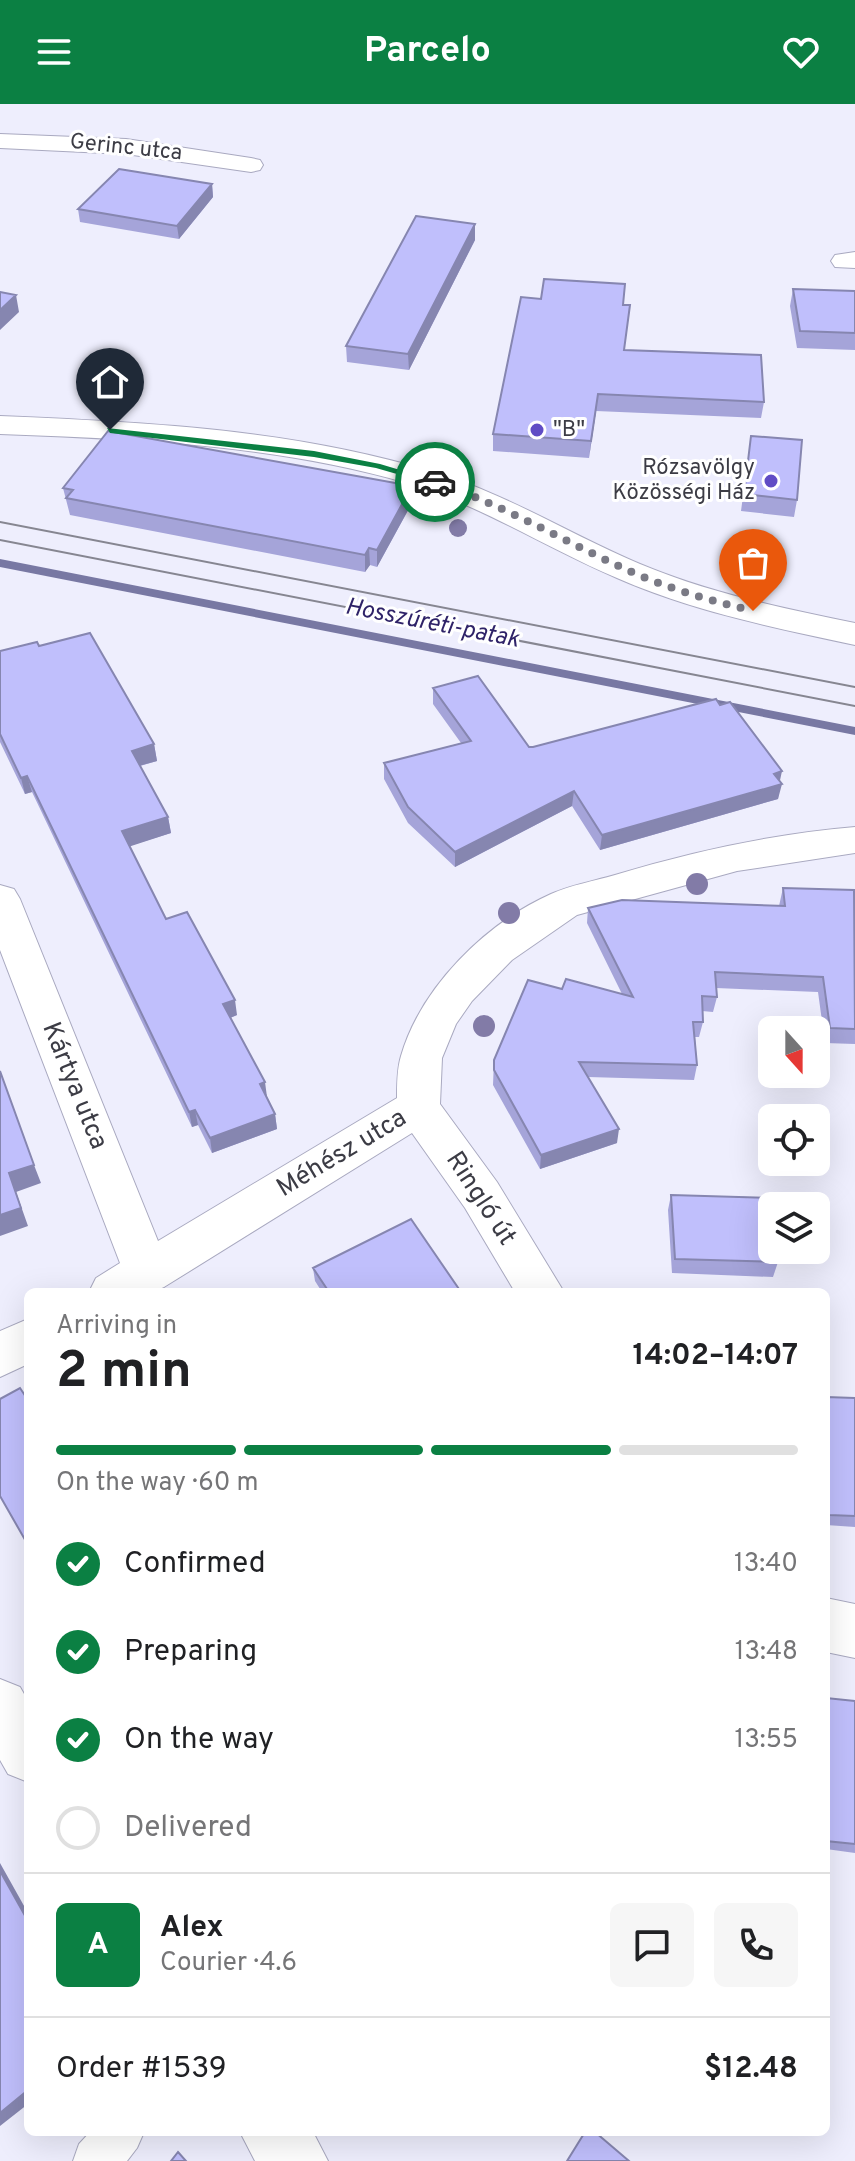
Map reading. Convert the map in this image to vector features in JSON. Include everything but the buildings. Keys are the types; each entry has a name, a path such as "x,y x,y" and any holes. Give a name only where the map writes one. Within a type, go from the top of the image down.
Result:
{"street":[{"name":"Gerinc utca","path":"0,141 71,140 136,145 251,165"},
{"path":"0,425 134,431 191,437 377,466 466,493 627,570 680,591 855,634"},
{"name":"Méhész utca","path":"130,1282 418,1107 421,1058 448,1001 498,947 563,905 732,858 813,843 855,840"},
{"name":"Kártya utca","path":"0,899 130,1282"},
{"name":"Ringló út","path":"418,1107 481,1195 538,1288"},
{"path":"0,1355 24,1342"},
{"path":"830,1626 855,1631"},
{"path":"0,1707 24,1747"},
{"path":"275,2136 296,2161"}],"lane":[{"path":"96,2161 118,2136"}],"waterway":[{"name":"Hosszúréti-patak","path":"0,563 855,731"}],"tram line":[{"path":"0,522 855,687"},
{"path":"0,540 855,706"}],"way so far":[{"path":"435,482 489,503 627,570 680,591 753,611"}],"place":[{"name":"\"B\"","path":"537,430"},
{"name":"Rózsavölgy Közösségi Ház","path":"771,481"}],"route":[{"path":"110,430 314,454 377,466 435,482"}]}
